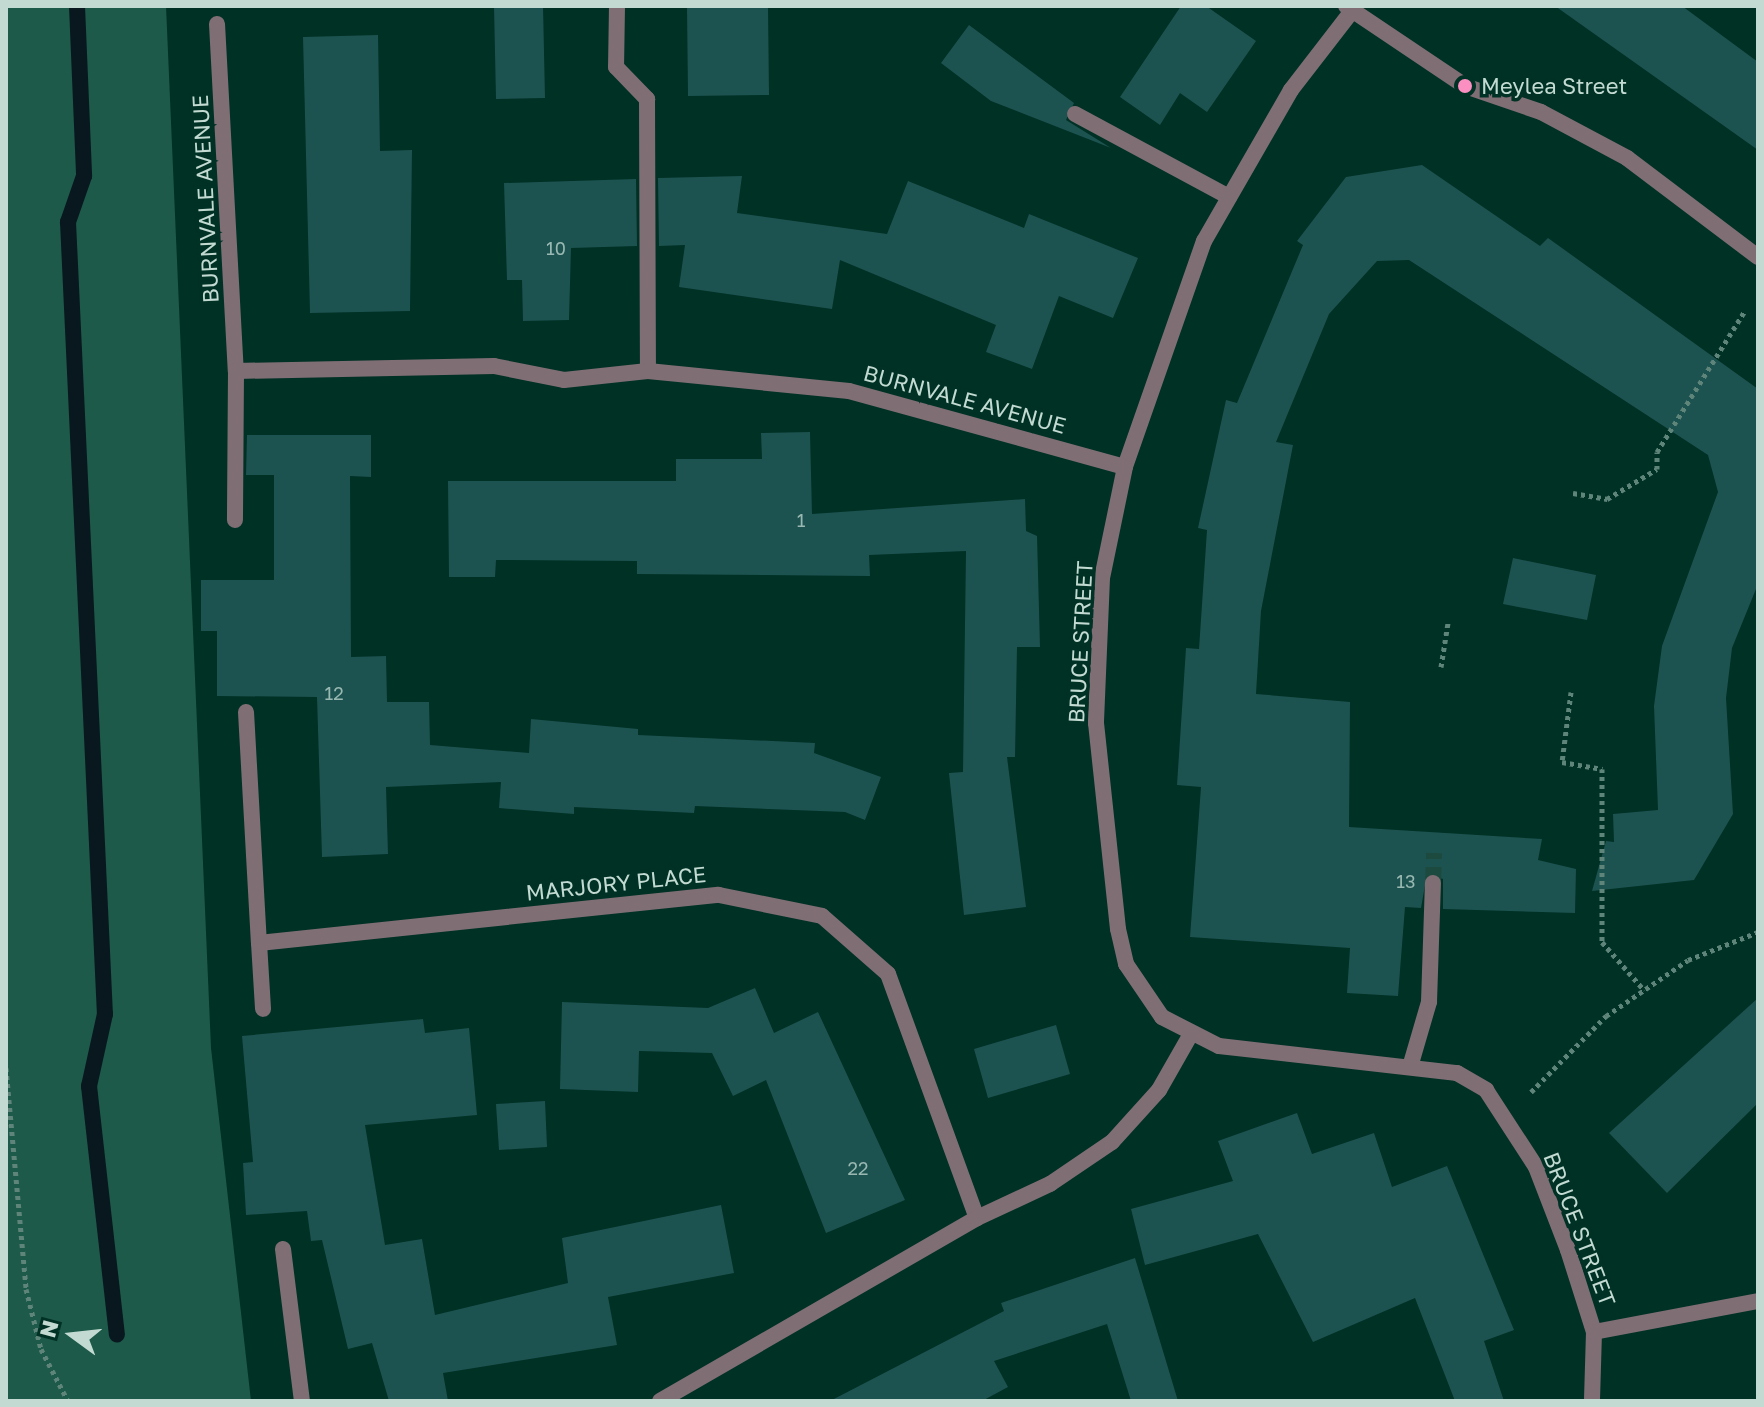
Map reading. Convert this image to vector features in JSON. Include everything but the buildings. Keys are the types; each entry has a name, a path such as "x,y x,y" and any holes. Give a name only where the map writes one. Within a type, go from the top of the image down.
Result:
{"street":[{"path":"617,6 616,67 647,99 648,371"},
{"path":"1349,8 1465,86 1541,112 1627,158 1758,257"},
{"name":"BRUCE STREET","path":"1349,8 1291,90 1204,241 1125,467 1102,578 1096,723 1118,929 1143,993 1162,1017 1191,1034 1219,1046 1457,1073 1508,1115 1536,1167 1594,1332 1592,1401"},
{"name":"BURNVALE AVENUE","path":"217,24 236,371 235,520"},
{"path":"1075,114 1229,197"},
{"name":"BURNVALE AVENUE","path":"236,371 494,366 564,380 648,371 865,394 1125,467"},
{"path":"246,712 263,1009"},
{"path":"1410,1067 1429,1002 1433,883"},
{"name":"MARJORY PLACE","path":"259,943 719,895 822,916 888,974 977,1218"},
{"path":"660,1401 977,1218 1050,1184 1112,1142 1159,1090 1191,1034"},
{"path":"283,1249 302,1401"},
{"name":"BRUCE STREET","path":"1594,1332 1758,1301"}],"path":[{"path":"1573,493 1607,499 1657,469 1657,452 1744,312"},
{"path":"1441,667 1448,623"},
{"path":"1571,692 1562,762 1602,769 1602,942 1644,990"},
{"path":"1508,1115 1606,1016 1688,960 1758,932"},
{"path":"6,1068 26,1289 41,1349 68,1401"}],"green space":[{"path":"6,6 166,6 211,1048 251,1401 6,1401"}],"waterway":[{"path":"77,6 84,176 68,222 105,1014 89,1086 117,1334"}],"tunnel":[{"path":"1433,883 1434,853"}],"place":[{"name":"Meylea Street","path":"1465,86"}]}
